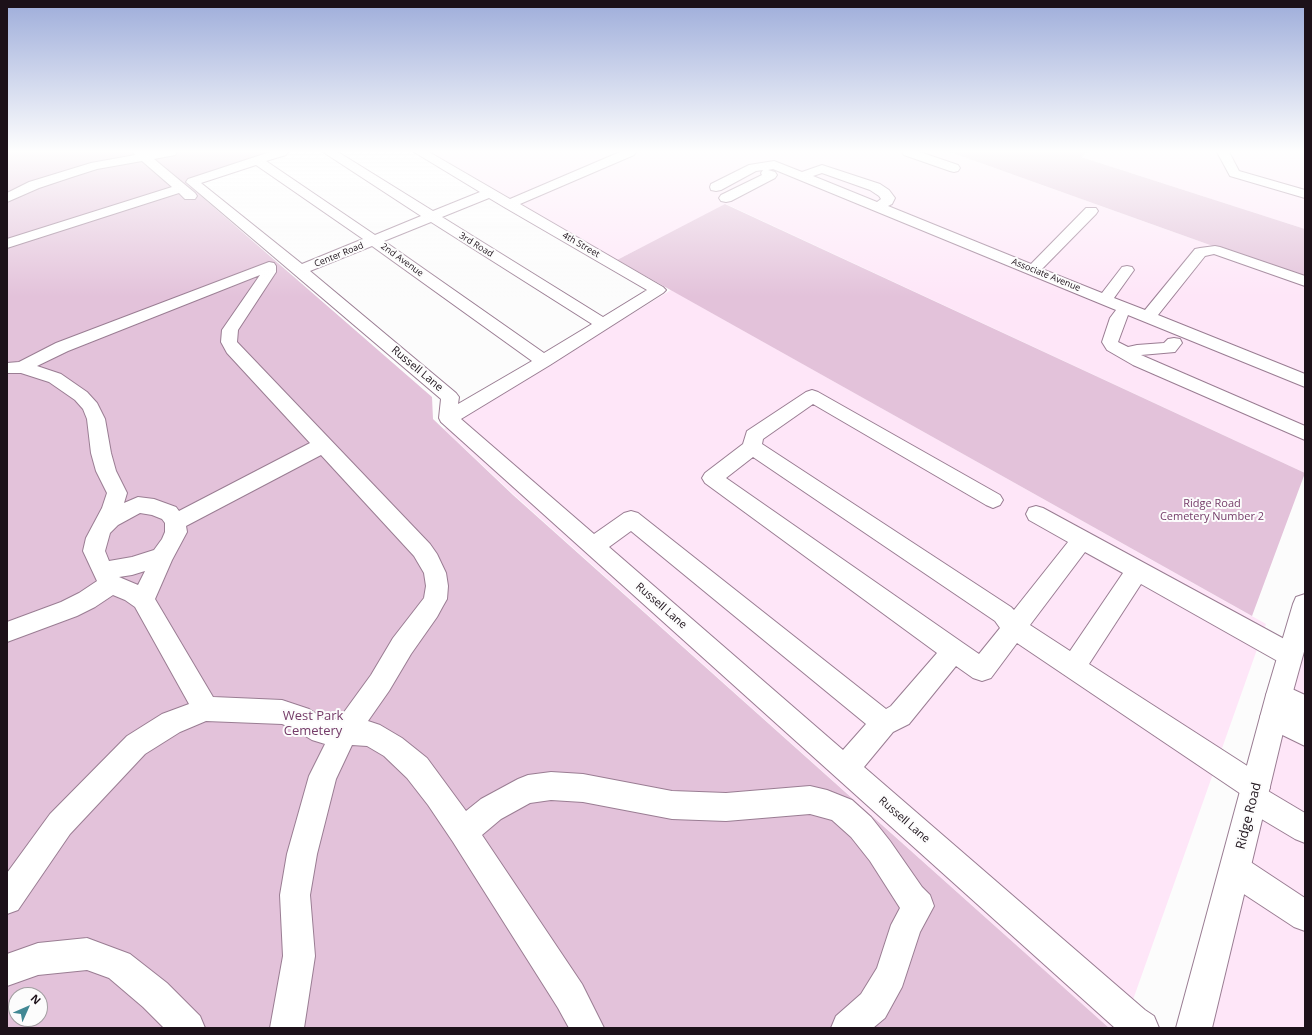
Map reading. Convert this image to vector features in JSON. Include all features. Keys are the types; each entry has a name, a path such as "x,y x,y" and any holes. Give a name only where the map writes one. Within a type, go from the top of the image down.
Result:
{"main road":[{"name":"Ridge Road","path":"1194,1028 1276,706 1304,608"}],"street":[{"path":"7,244 140,200"},
{"path":"202,200 235,234"},
{"name":"Russell Lane","path":"207,200 300,270 450,397 448,418 1133,1022 1142,1028"},
{"name":"2nd Avenue","path":"316,200 375,240 544,361"},
{"name":"3rd Road","path":"406,200 603,324"},
{"name":"Center Road","path":"300,270 470,200"},
{"name":"4th Street","path":"503,200 658,290 603,324"},
{"path":"509,204 518,200"},
{"name":"Associate Avenue","path":"862,200 1305,381"},
{"path":"1033,270 1091,211"},
{"path":"1148,317 1200,252 1215,250 1305,281"},
{"path":"15,368 264,260 269,272 230,330 229,342 233,349 422,550 435,572 435,599 429,610 402,646 380,683 345,732 323,776 302,854 295,895 299,956 287,1028"},
{"path":"1105,300 1127,270"},
{"path":"1125,308 1118,318 1110,342 1113,346 1133,358 1305,433"},
{"path":"448,418 603,324"},
{"path":"1133,358 1130,352 1169,348 1174,343"},
{"path":"15,368 55,378 81,396 91,407 96,419 101,453 106,472 117,493 138,505 169,513 175,522 176,532 172,544 162,557 143,600"},
{"path":"993,500 812,396 754,436 752,448 712,478 982,670 1082,540"},
{"path":"175,522 323,445"},
{"path":"752,448 1003,614 1014,628 1073,667 1305,829"},
{"path":"117,493 104,526 97,538 94,551 106,578 143,600 206,709"},
{"path":"104,526 111,519 138,505"},
{"path":"1036,514 1290,655"},
{"path":"594,546 631,519 884,724"},
{"path":"7,632 69,609 87,600 106,578 132,566 162,557"},
{"path":"1073,667 1137,571"},
{"path":"845,768 884,724 900,716 954,650"},
{"path":"1276,706 1305,708"},
{"path":"1276,706 1305,734"},
{"path":"7,899 60,824 136,745 171,723 206,709 282,712 300,718 322,731 371,734 394,747 417,768 438,795 463,832 570,996 587,1028"},
{"path":"463,832 491,809 510,798 528,789 551,786 583,788 672,805 726,807 810,800 827,804 842,810 861,827 880,851 911,898 919,906 907,925 891,976 873,1006 848,1028"},
{"path":"1235,870 1305,916"},
{"path":"7,970 38,959 87,954 119,965 155,996 188,1028"}],"shaded area":[{"path":"514,200 1085,200 1305,279 1305,473 726,204 617,260"},
{"path":"1216,200 1305,200 1305,229"},
{"path":"671,290 1266,624 1123,1028 1109,1028 513,494 444,429"},
{"path":"1305,604 1305,1028 1194,1028"}],"green space":[{"name":"West Park Cemetery","path":"7,200 206,200 432,397 433,419 513,495 1109,1028 7,1028"},
{"path":"1085,200 1216,200 1305,229 1305,279"},
{"name":"Ridge Road Cemetery Number 2","path":"725,204 1305,473 1252,616 617,260"}]}
